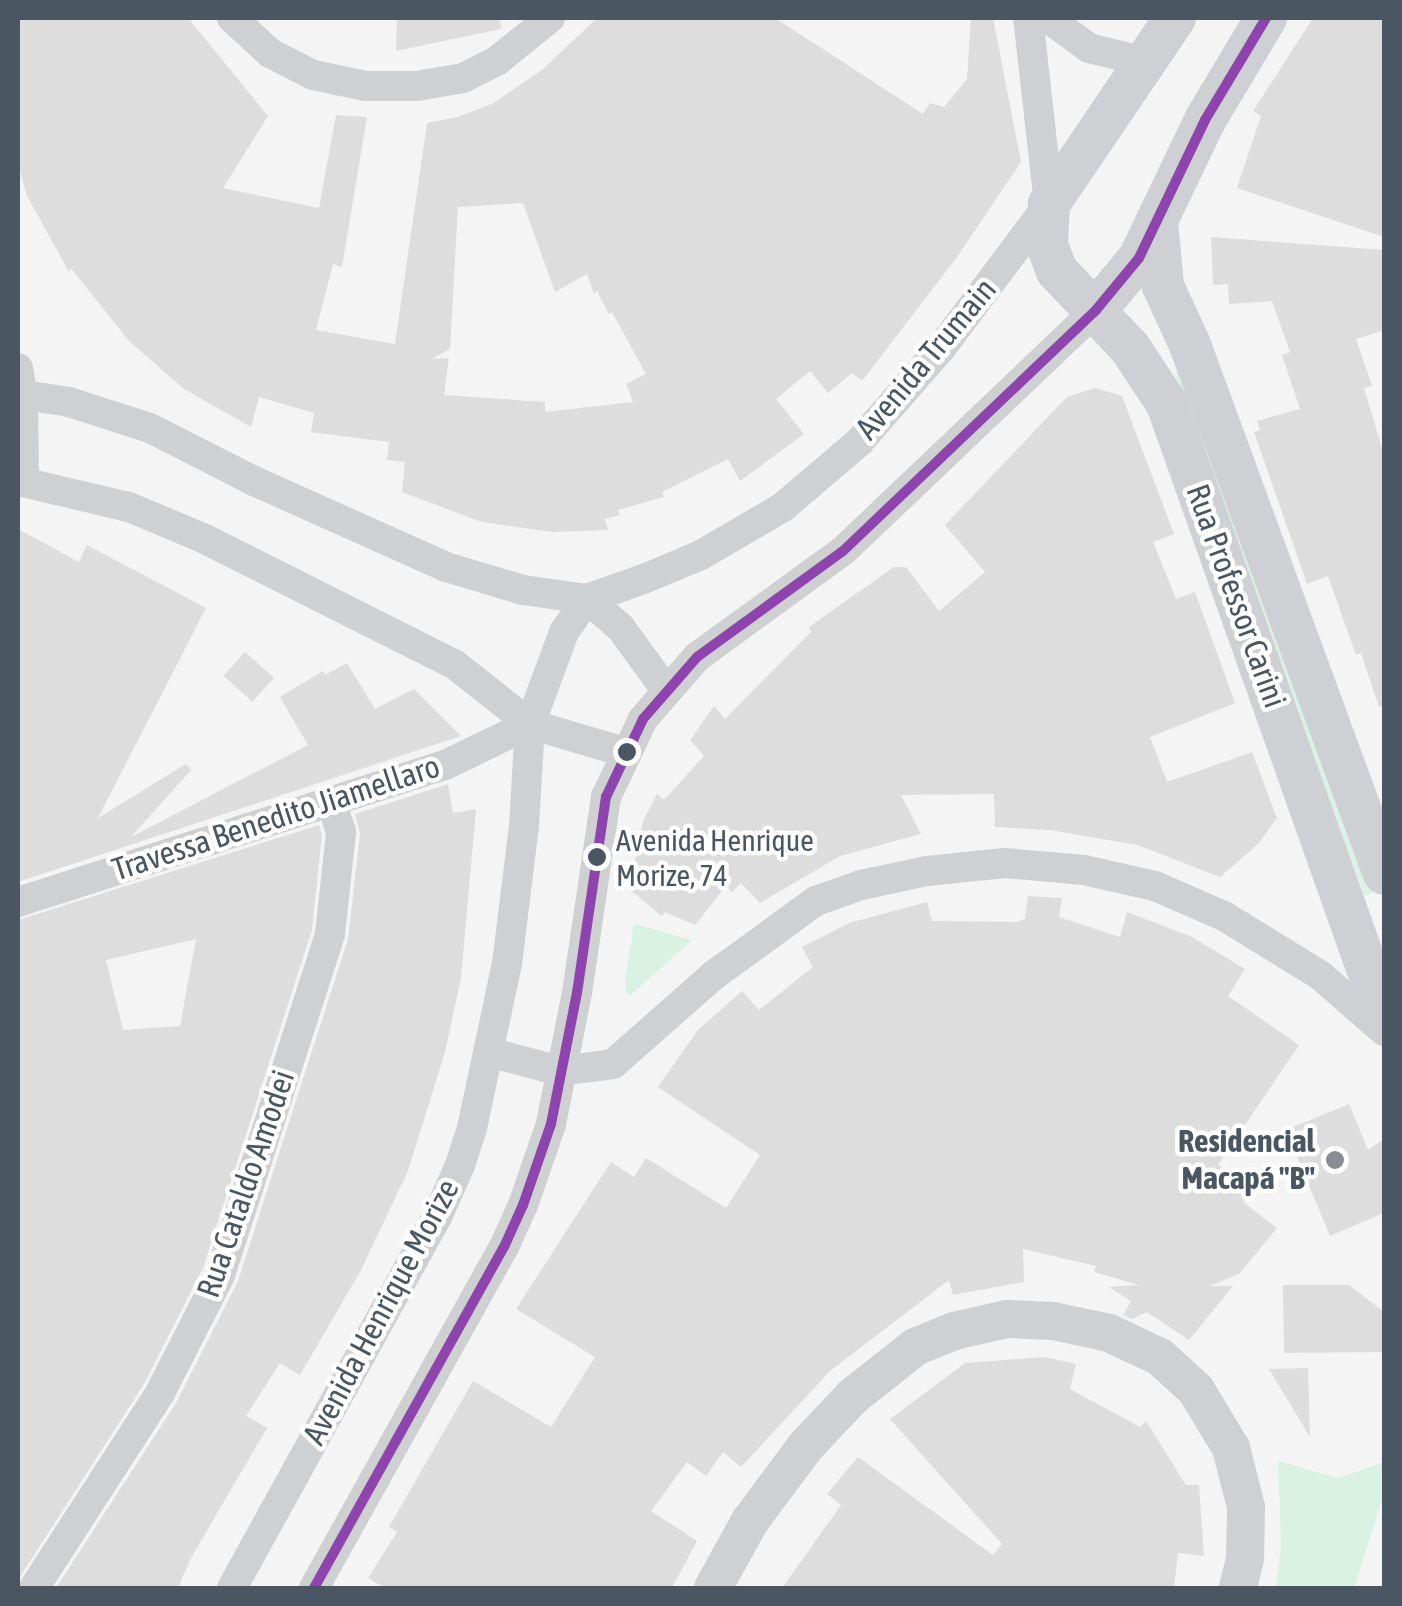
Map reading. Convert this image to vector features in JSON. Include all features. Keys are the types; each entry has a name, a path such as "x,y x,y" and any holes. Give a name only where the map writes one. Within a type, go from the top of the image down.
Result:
{"main road":[{"name":"Avenida Trumain","path":"1049,204 1175,18"},
{"path":"1096,310 1139,258 1205,120 1266,18"},
{"name":"Rua Professor Carini","path":"1049,204 1047,244 1057,271 1130,348 1167,404 1384,1016"},
{"name":"Rua Professor Carini","path":"1158,222 1163,286 1190,345 1384,874"}],"street":[{"path":"232,18 270,53 313,74 366,86 418,86 463,78 498,60 550,18"},
{"path":"1028,18 1049,204"},
{"path":"1048,18 1089,48 1144,62"},
{"name":"Avenida Trumain","path":"587,600 700,555 783,507 859,442 942,348 1049,204"},
{"path":"314,1588 504,1247 551,1124 606,796 624,752 666,690 697,657 843,551 1096,310"},
{"path":"624,752 530,724 454,664 205,539 130,508 21,481 19,386 150,428 254,481 446,567 523,590 587,600 620,627 666,690"},
{"path":"530,724 558,646 587,600"},
{"name":"Travessa Benedito Jiamellaro","path":"18,902 445,765 530,724"},
{"name":"Avenida Henrique Morize","path":"232,1588 437,1216 472,1128 507,964 524,826 530,724"},
{"name":"Rua Cataldo Amodei","path":"34,1588 160,1393 220,1275 330,934 341,832 331,802"},
{"path":"488,1052 561,1072 613,1064 714,976 816,901 910,875 1005,863 1084,870 1155,886 1207,908 1320,975 1384,1031"},
{"path":"713,1588 750,1521 806,1446 852,1397 915,1347 954,1331 1007,1319 1052,1321 1109,1333 1160,1357 1196,1390 1230,1448 1246,1507 1245,1559 1238,1588"}],"green space":[{"path":"1184,370 1374,892 1365,896 1175,373"},
{"path":"634,924 692,940 631,995 626,993 625,979"},
{"path":"1278,1461 1338,1478 1384,1462 1384,1493 1354,1588 1276,1588 1281,1546"}],"building":[{"path":"18,18 188,18 268,116 223,188 319,208 336,115 367,117 342,267 333,264 316,330 395,344 427,123 492,104 542,70 597,18 775,18 923,114 930,103 944,107 967,79 971,18 993,18 1021,162 957,257 862,381 852,373 828,393 810,371 776,399 804,434 740,481 728,459 662,492 664,497 618,510 620,515 605,519 608,530 552,532 482,522 402,492 405,462 387,460 389,442 311,432 314,413 259,397 251,427 184,389 129,341 71,268 69,272 27,196 18,163","holes":["523,203 555,292 587,274 594,294 597,291 609,314 612,312 646,374 626,384 633,402 545,412 545,402 444,395 449,358 432,359 450,349 458,207"]},
{"path":"397,18 500,18 501,29 396,51"},
{"path":"1313,18 1384,18 1384,237 1237,188 1261,116 1253,111"},
{"path":"1211,237 1384,250 1384,330 1356,339 1372,386 1364,388 1384,455 1384,706 1379,707 1361,653 1356,655 1328,576 1307,584 1254,432 1260,430 1257,421 1300,409 1282,355 1290,352 1272,301 1229,304 1228,284 1213,285"},
{"path":"1095,388 1122,396 1174,534 1153,542 1176,599 1195,592 1235,703 1150,737 1167,782 1252,752 1277,818 1258,844 1220,877 1137,845 1050,830 995,827 994,794 901,795 921,834 840,856 760,903 741,883 732,892 726,886 695,925 665,912 662,916 629,889 643,821 657,794 664,800 704,756 690,740 714,706 725,719 811,632 809,627 894,567 906,567 939,611 985,572 945,525 1067,397"},
{"path":"18,529 79,562 87,545 206,608 98,818 186,764 191,770 131,837 308,745 280,697 323,671 325,675 347,663 375,709 414,689 461,736 18,882"},
{"path":"245,652 274,678 253,702 224,676"},
{"path":"448,784 453,813 476,809 461,978 445,1052 408,1171 360,1272 300,1375 280,1363 246,1416 267,1428 191,1558 178,1588 56,1588 176,1403 238,1281 348,939 360,834 355,814"},
{"path":"319,825 322,834 312,930 203,1268 144,1384 18,1580 18,920","holes":["196,939 180,1026 123,1030 106,960"]},
{"path":"1028,896 1062,898 1059,917 1120,937 1127,912 1192,937 1245,969 1228,996 1299,1045 1218,1165 1251,1191 1243,1202 1277,1228 1239,1274 1210,1286 1233,1286 1189,1340 1147,1312 1132,1319 1123,1315 1131,1301 1109,1287 1139,1285 1094,1272 1096,1266 1023,1249 1024,1282 953,1295 949,1280 830,1371 741,1467 723,1452 706,1476 687,1462 651,1511 697,1541 672,1588 384,1588 368,1578 397,1532 389,1527 473,1381 551,1427 595,1357 516,1309 611,1162 634,1177 646,1158 726,1208 760,1155 658,1087 698,1030 742,991 759,1010 813,967 802,947 849,923 927,902 932,921 1016,922 1025,919"},
{"name":"Residencial Macapá \"B\"","path":"1349,1104 1368,1150 1384,1139 1384,1213 1330,1236 1286,1130"},
{"path":"1283,1285 1349,1285 1384,1312 1384,1352 1284,1353"},
{"path":"1045,1357 1076,1364 1070,1389 1140,1427 1146,1421 1186,1485 1199,1485 1204,1556 1178,1553 1174,1588 782,1588 841,1505 827,1494 858,1457 993,1555 1002,1544 890,1419 965,1363"},
{"path":"1308,1368 1310,1437 1269,1369"}],"transit line":[{"path":"314,1588 504,1247 523,1205 551,1124 577,993 606,797 643,719 697,657 843,551 1096,310 1139,258 1205,120 1266,18"}],"place":[{"name":"Avenida Henrique Morize, 74","path":"597,857"},
{"name":"Residencial Macapá \"B\"","path":"1335,1160"}]}
